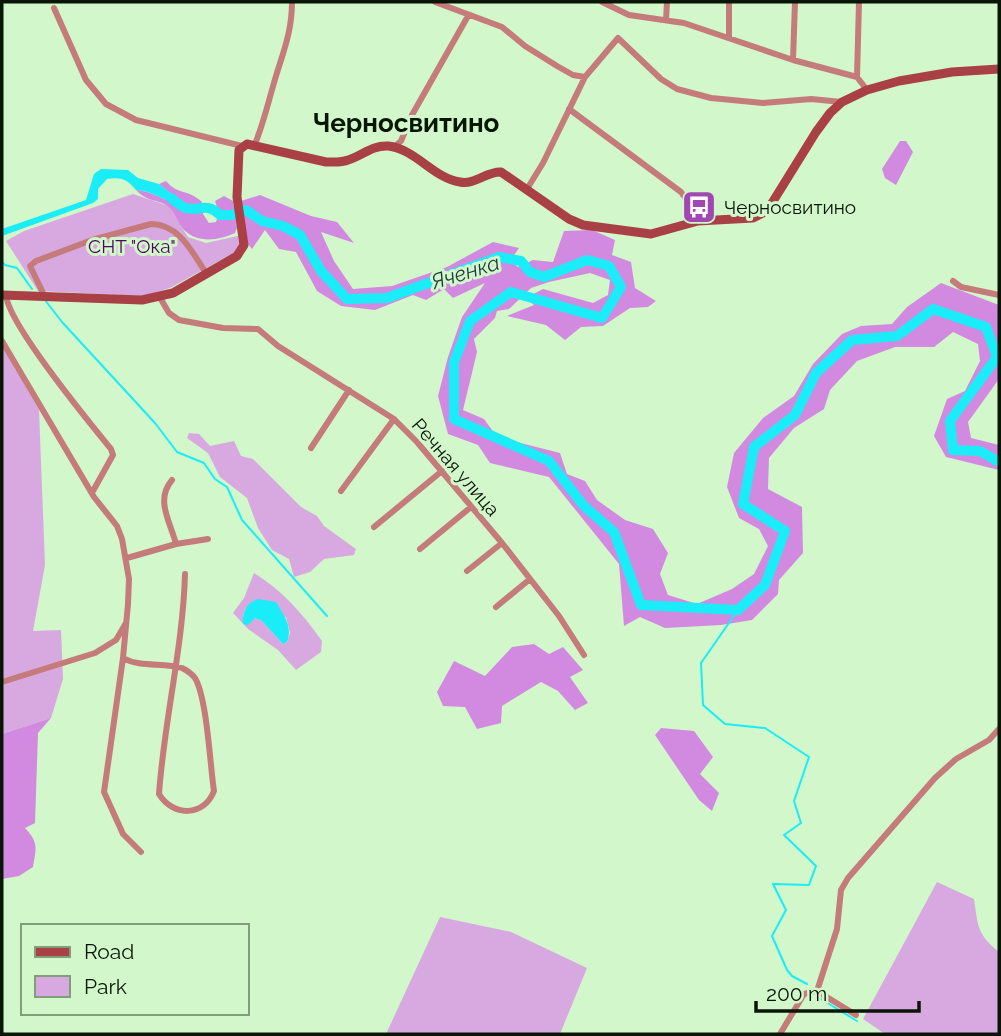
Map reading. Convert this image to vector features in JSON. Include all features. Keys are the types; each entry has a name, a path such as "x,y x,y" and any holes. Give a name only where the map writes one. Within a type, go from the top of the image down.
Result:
{"street":[{"path":"255,144 264,122 289,33 292,2"},
{"path":"435,2 502,27 525,46 557,66 573,75 585,77"},
{"path":"603,2 629,15 684,23 793,60 857,77 867,90"},
{"path":"666,20 667,2"},
{"path":"729,2 729,38"},
{"path":"793,60 794,2"},
{"path":"857,77 859,2"},
{"path":"54,8 86,80 106,104 136,120 242,146 255,144 326,162 349,160 375,147 394,147 408,152 452,180 470,182 492,171 501,172 569,219 583,225 651,234 694,222 753,218 763,213 830,113 842,102 867,90 947,72 999,69"},
{"path":"394,147 401,141 412,115 468,16"},
{"path":"527,189 543,163 585,77 618,38 661,79 677,89 711,98 762,103 811,99 842,102"},
{"path":"569,109 681,192 695,211 694,222"},
{"path":"93,491 113,454 111,449 25,335 12,316 4,295 142,300 173,293 237,256 244,245 237,197 239,150 242,146"},
{"path":"45,297 30,267 36,261 92,240 151,224 161,224 181,237 206,273"},
{"path":"953,281 961,287 999,296"},
{"name":"Речная улица","path":"159,296 169,313 179,320 223,328 258,329 278,346 394,419 417,442 502,543 559,616 584,655"},
{"path":"2,341 93,491 94,497 117,526 127,558 127,621 104,792 123,834 141,852"},
{"path":"311,448 349,390"},
{"path":"341,491 394,419"},
{"path":"374,527 442,471"},
{"path":"172,480 165,488 163,507 176,544"},
{"path":"420,549 471,507"},
{"path":"127,558 176,544 208,539"},
{"path":"467,571 502,543"},
{"path":"123,658 136,663 174,668 183,668 194,676 202,697 214,790 205,804 186,811 170,808 159,794 174,668 184,597 185,574"},
{"path":"496,607 530,579"},
{"path":"2,682 95,653 116,640 127,621"},
{"path":"817,990 837,929 841,890 848,878 935,778 956,759 989,740 999,729"},
{"path":"780,1034 804,994 817,990 856,1015"}],"green space":[{"name":"СНТ \"Ока\"","path":"133,194 178,209 180,225 188,237 206,243 242,235 239,250 170,288 144,296 38,291 6,241 24,231"},
{"path":"2,346 39,410 45,565 33,631 61,630 63,679 51,718 2,734"},
{"path":"189,433 199,434 210,446 234,441 241,456 253,459 301,507 317,516 324,526 356,549 354,555 324,559 310,572 294,577 289,559 272,550 258,528 247,498 220,477 208,453 187,438"},
{"path":"254,573 274,587 299,612 322,641 321,652 296,670 278,650 248,629 233,613 244,598","holes":["246,608 286,617 290,633 287,642 283,644 262,621 255,618 243,623"]},
{"path":"937,882 974,899 980,929 986,940 999,952 999,1034 885,1034 863,1019"},
{"path":"440,917 511,932 587,968 560,1034 386,1034"}],"shaded area":[{"path":"900,141 906,141 913,152 896,185 885,178 882,169"},
{"path":"166,181 175,189 202,202 203,214 209,223 216,222 219,213 215,201 224,196 233,201 237,228 235,233 216,239 196,237 184,230 169,207 145,197 136,190 185,205 159,184"},
{"path":"260,195 311,216 337,222 354,243 321,232 334,261 353,289 392,286 447,267 493,242 519,248 510,261 518,267 533,260 553,262 564,231 592,230 615,240 612,255 631,262 635,288 656,301 648,307 630,308 603,326 581,327 565,340 546,325 507,316 534,305 526,298 543,289 593,303 608,295 610,280 590,273 531,288 509,309 497,311 495,318 474,339 477,352 463,410 484,419 497,437 560,453 567,474 585,481 597,500 625,520 653,529 668,553 660,574 668,595 697,604 732,589 754,574 768,546 759,529 739,518 727,487 734,453 763,418 794,396 813,364 842,334 861,326 892,324 907,307 941,283 999,305 999,379 968,422 971,438 999,445 999,470 946,457 934,436 947,399 965,391 980,361 978,344 953,332 934,347 895,347 857,361 830,390 824,409 794,428 769,458 768,489 802,507 803,553 779,580 778,594 752,620 721,625 665,628 640,617 624,626 619,564 549,477 490,463 478,445 448,434 438,396 462,317 485,283 453,298 444,289 426,300 413,295 375,310 341,306 317,291 296,252 279,249 265,230 252,249 248,244 241,201"},
{"path":"534,644 549,654 563,647 583,670 570,677 588,703 575,710 558,691 541,682 502,706 501,723 477,729 465,707 443,706 437,692 454,661 485,676 512,647"},
{"path":"51,718 38,733 35,823 25,828 33,838 35,846 33,867 19,876 2,879 2,734"},
{"path":"661,728 694,731 713,757 700,774 719,793 712,811 699,800 655,735"}],"water":[{"path":"101,169 128,170 138,178 159,184 186,205 136,190 123,180 107,179 98,189 98,199 93,203 2,236 2,229 86,200 94,174"},
{"path":"258,599 276,602 288,626 287,642 283,644 262,621 255,618 248,625 243,624 246,608"}],"waterway":[{"name":"Яченка","path":"171,198 186,208 207,208 220,215 232,215 246,210 262,221 283,226 300,235 321,271 347,299 387,298 499,257 521,261 530,272 544,277 587,260 609,266 621,287 602,318 511,292 470,321 454,362 454,419 549,461 584,506 614,532 641,605 738,610 765,585 785,531 743,504 754,447 795,415 816,373 852,340 897,336 933,309 986,327 997,357 950,421 953,450 980,451 999,462"},
{"path":"2,262 17,268 32,289"},
{"path":"45,300 155,423 177,452 204,463 215,479 227,487 242,520 327,616"},
{"name":"Яченка","path":"738,610 701,663 703,705 725,724 765,728 809,757 794,801 801,823 784,835 816,866 809,885 773,884 786,910 772,936 787,970 807,984"},
{"path":"816,996 857,1021"}],"place":[{"name":"Черносвитино","path":"699,207"}],"district":[{"name":"Черносвитино","path":"406,123"}]}
